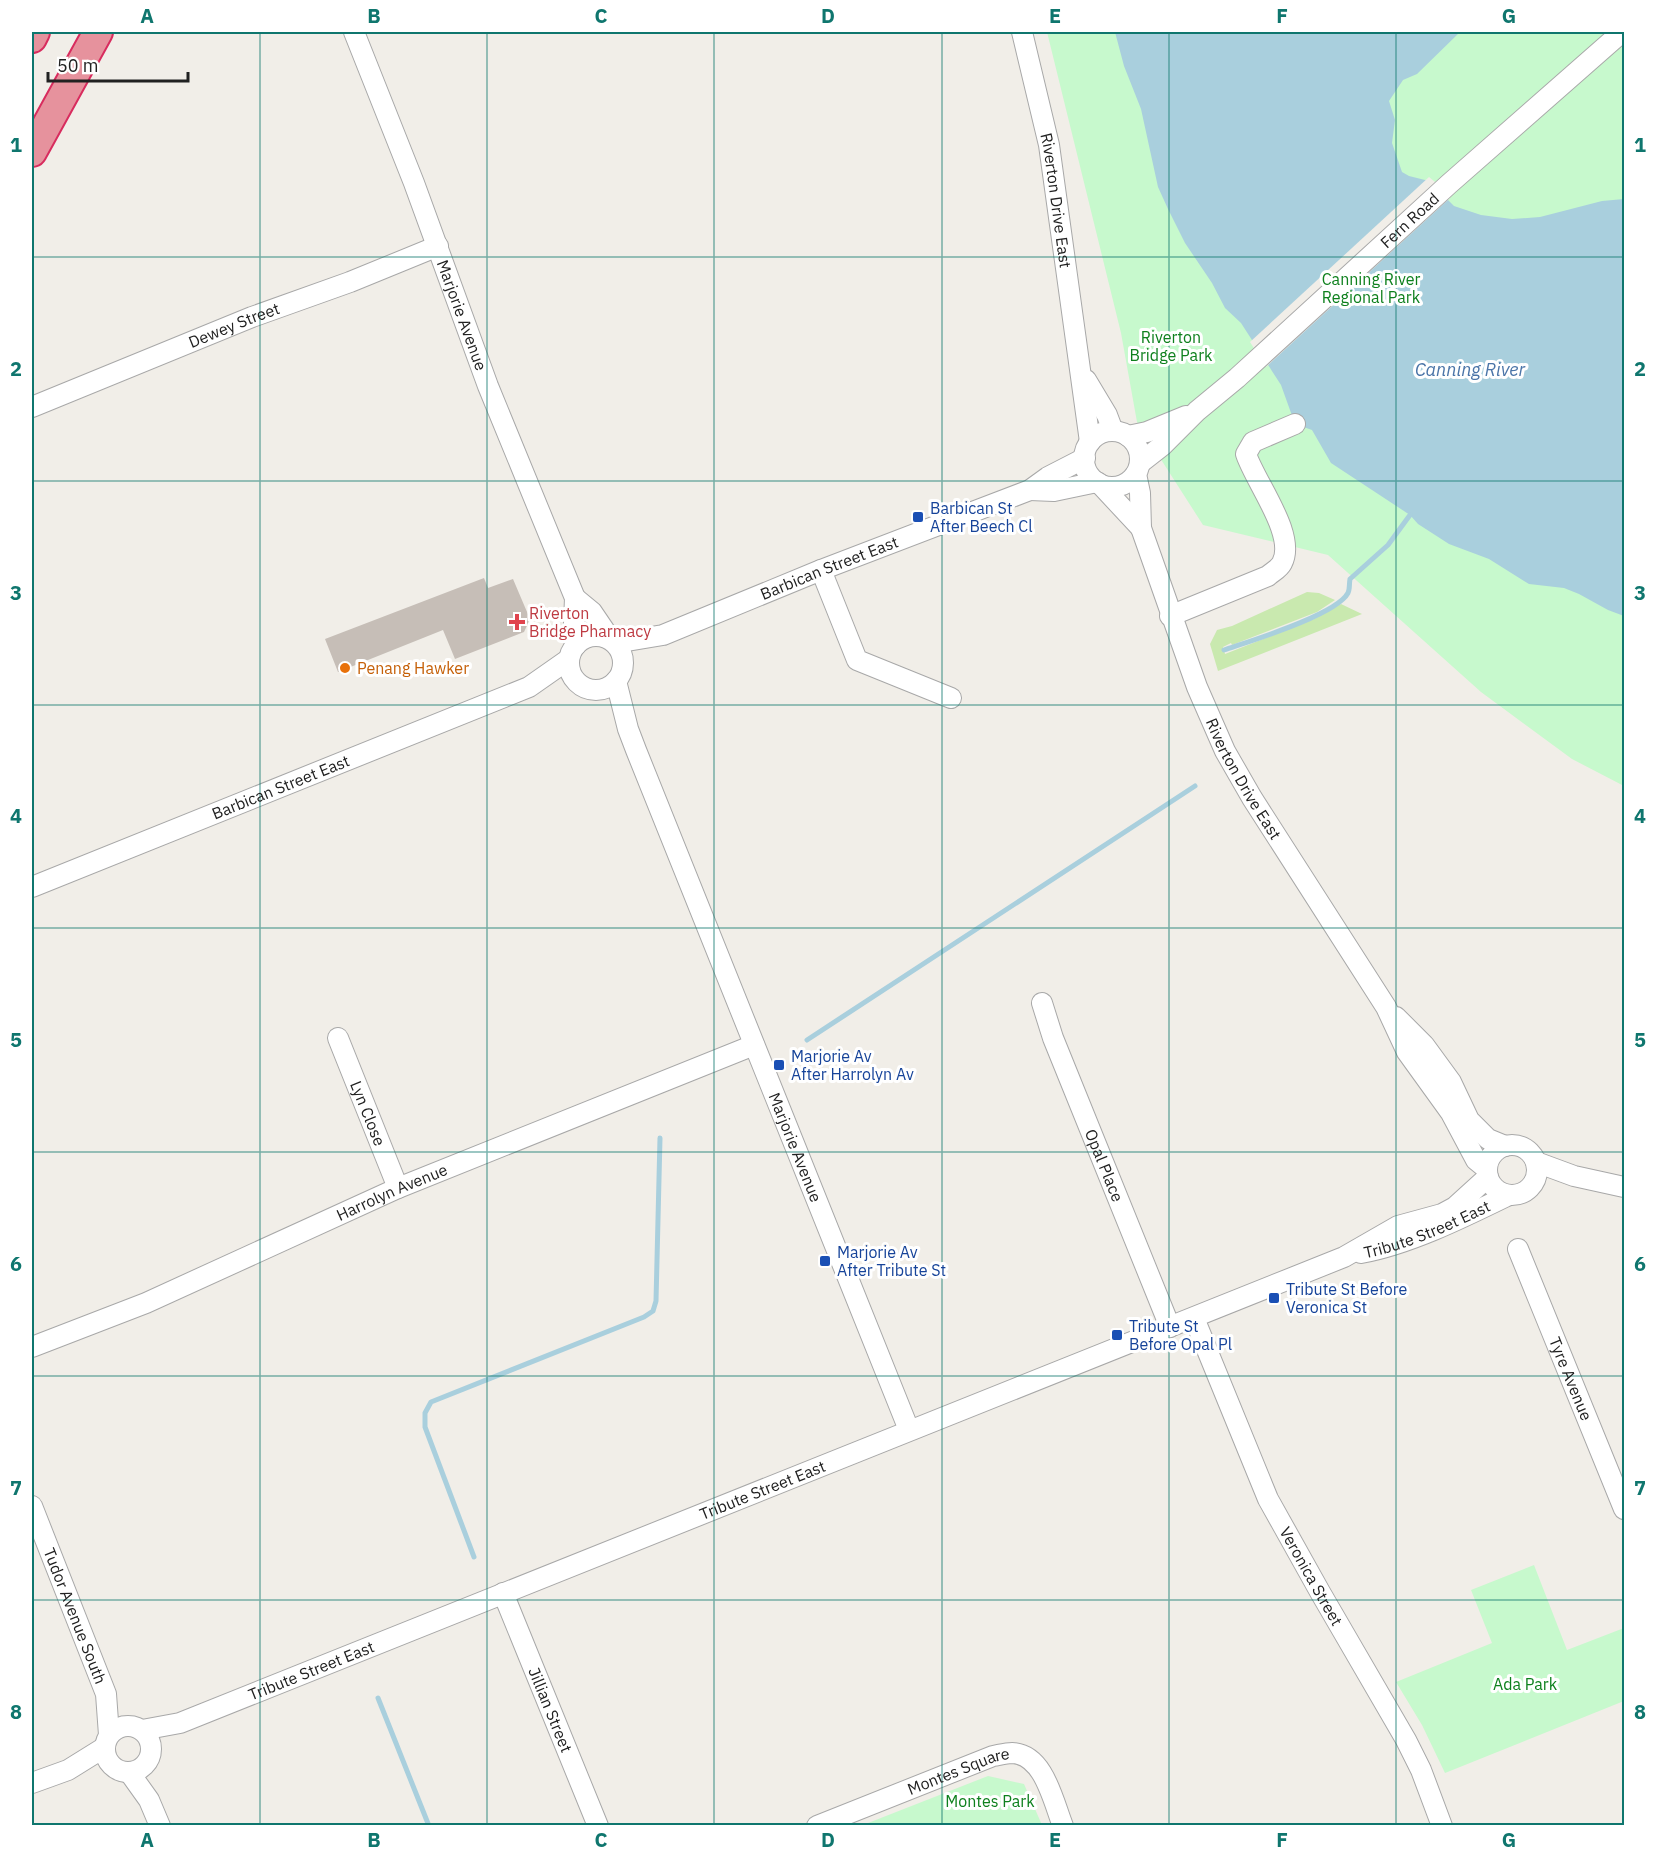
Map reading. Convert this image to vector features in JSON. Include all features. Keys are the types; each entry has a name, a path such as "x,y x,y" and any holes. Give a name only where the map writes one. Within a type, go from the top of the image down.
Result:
{"highway":[{"path":"32,38 35,32"},
{"path":"32,152 98,32"}],"street":[{"name":"Marjorie Avenue","path":"354,32 438,246 488,386 575,598 571,672 628,729"},
{"name":"Riverton Drive East","path":"1022,32 1049,145 1081,373 1087,450 1086,467 1098,483 1141,528"},
{"name":"Fern Road","path":"1138,468 1197,411 1237,378 1449,184 1623,32"},
{"name":"Dewey Street","path":"32,407 246,319 350,282 438,246"},
{"name":"Riverton Drive East","path":"1081,373 1121,434 1138,448 1141,528 1170,616 1197,687 1226,751 1252,798 1386,1007 1407,1052 1451,1113 1476,1160 1496,1189 1509,1195 1525,1192 1534,1184 1574,1176"},
{"name":"Fern Road","path":"1121,434 1147,432 1197,411"},
{"path":"1170,616 1268,576 1281,566 1285,554 1280,523 1250,466 1246,453 1253,442 1295,424"},
{"path":"1087,450 1105,432 1121,434"},
{"name":"Barbican Street East","path":"613,642 663,635 821,570 1030,490 1087,450"},
{"path":"1098,483 1116,487 1124,484 1138,468"},
{"name":"Barbican Street East","path":"1030,490 1054,491 1098,483"},
{"path":"821,570 857,660 951,698"},
{"name":"Marjorie Avenue","path":"575,598 592,612 623,658 620,674 628,729 909,1430"},
{"path":"573,652 589,636 597,635 613,642"},
{"name":"Barbican Street East","path":"620,674 663,635"},
{"name":"Barbican Street East","path":"32,887 529,687 573,652"},
{"path":"588,687 604,689 620,674"},
{"name":"Barbican Street East","path":"529,687 588,687"},
{"name":"Opal Place","path":"1042,1003 1053,1038 1170,1327"},
{"name":"Riverton Drive East","path":"1386,1007 1424,1045 1451,1082 1469,1120 1488,1139 1505,1146 1521,1146 1536,1162 1574,1176 1624,1187"},
{"name":"Lyn Close","path":"338,1038 398,1188"},
{"name":"Harrolyn Avenue","path":"32,1347 146,1303 398,1188 754,1045"},
{"path":"1487,1173 1492,1154 1505,1146"},
{"path":"1534,1184 1538,1169 1536,1162"},
{"name":"Tribute Street East","path":"137,1728 180,1723 1344,1257 1398,1226 1442,1215 1455,1207 1487,1173"},
{"name":"Tribute Street East","path":"1344,1257 1382,1249 1509,1195"},
{"name":"Tyre Avenue","path":"1518,1249 1624,1509"},
{"name":"Veronica Street","path":"1194,1318 1268,1498 1406,1740 1421,1770 1442,1826"},
{"name":"Tudor Avenue South","path":"32,1506 106,1694 106,1756 134,1763"},
{"name":"Jillian Street","path":"503,1593 598,1826"},
{"name":"Tudor Avenue South","path":"106,1694 137,1728 150,1738 134,1763"},
{"name":"Tribute Street East","path":"134,1763 180,1723"},
{"path":"68,1770 107,1741 119,1727 137,1728"},
{"name":"Montes Square","path":"816,1826 993,1756 1011,1753 1024,1755 1033,1760 1041,1770 1063,1826"},
{"path":"32,1783 68,1770 134,1763"},
{"name":"Tudor Avenue South","path":"134,1763 160,1826"}],"green space":[{"name":"Canning River Regional Park","path":"1047,32 1624,32 1624,786 1572,759 1481,692 1328,555 1203,525 1137,422 1121,333"},
{"path":"1307,592 1319,593 1335,600 1317,612 1232,645 1231,643 1223,647 1225,654 1314,619 1341,604 1362,614 1218,671 1210,644 1217,630 1232,626"},
{"name":"Ada Park","path":"1534,1565 1567,1650 1624,1628 1624,1701 1445,1773 1422,1725 1396,1682 1492,1643 1471,1590"},
{"name":"Montes Park","path":"988,1776 1024,1784 1042,1825 863,1825"}],"water":[{"name":"Canning River","path":"1115,32 1460,32 1417,74 1403,80 1389,101 1395,120 1392,143 1402,172 1429,181 1454,206 1481,215 1512,219 1540,217 1602,201 1624,199 1624,616 1564,588 1529,584 1489,559 1449,544 1418,524 1410,515 1331,463 1312,430 1295,424 1281,385 1241,323 1225,308 1212,283 1185,243 1168,209 1158,187 1141,109 1124,66"}],"pier":[{"path":"1429,177 1450,198 1266,367 1250,342"}],"building":[{"path":"484,578 488,588 513,579 530,619 524,632 455,659 443,630 338,672 325,639"}],"waterway":[{"path":"1224,650 1310,618 1340,601 1348,593 1350,579 1388,545 1410,515"},
{"path":"807,1040 1195,786"},
{"path":"474,1557 425,1427 425,1413 431,1402 644,1317 653,1311 656,1301 660,1138"},
{"path":"378,1698 429,1826"}],"place":[{"name":"Barbican St After Beech Cl","path":"918,517"},
{"name":"Riverton Bridge Pharmacy","path":"517,622"},
{"name":"Penang Hawker","path":"345,668"},
{"name":"Marjorie Av After Harrolyn Av","path":"779,1065"},
{"name":"Marjorie Av After Tribute St","path":"825,1261"},
{"name":"Tribute St Before Veronica St","path":"1274,1298"},
{"name":"Tribute St Before Opal Pl","path":"1117,1335"}],"park label":[{"name":"Riverton Bridge Park","path":"1171,346"}]}
